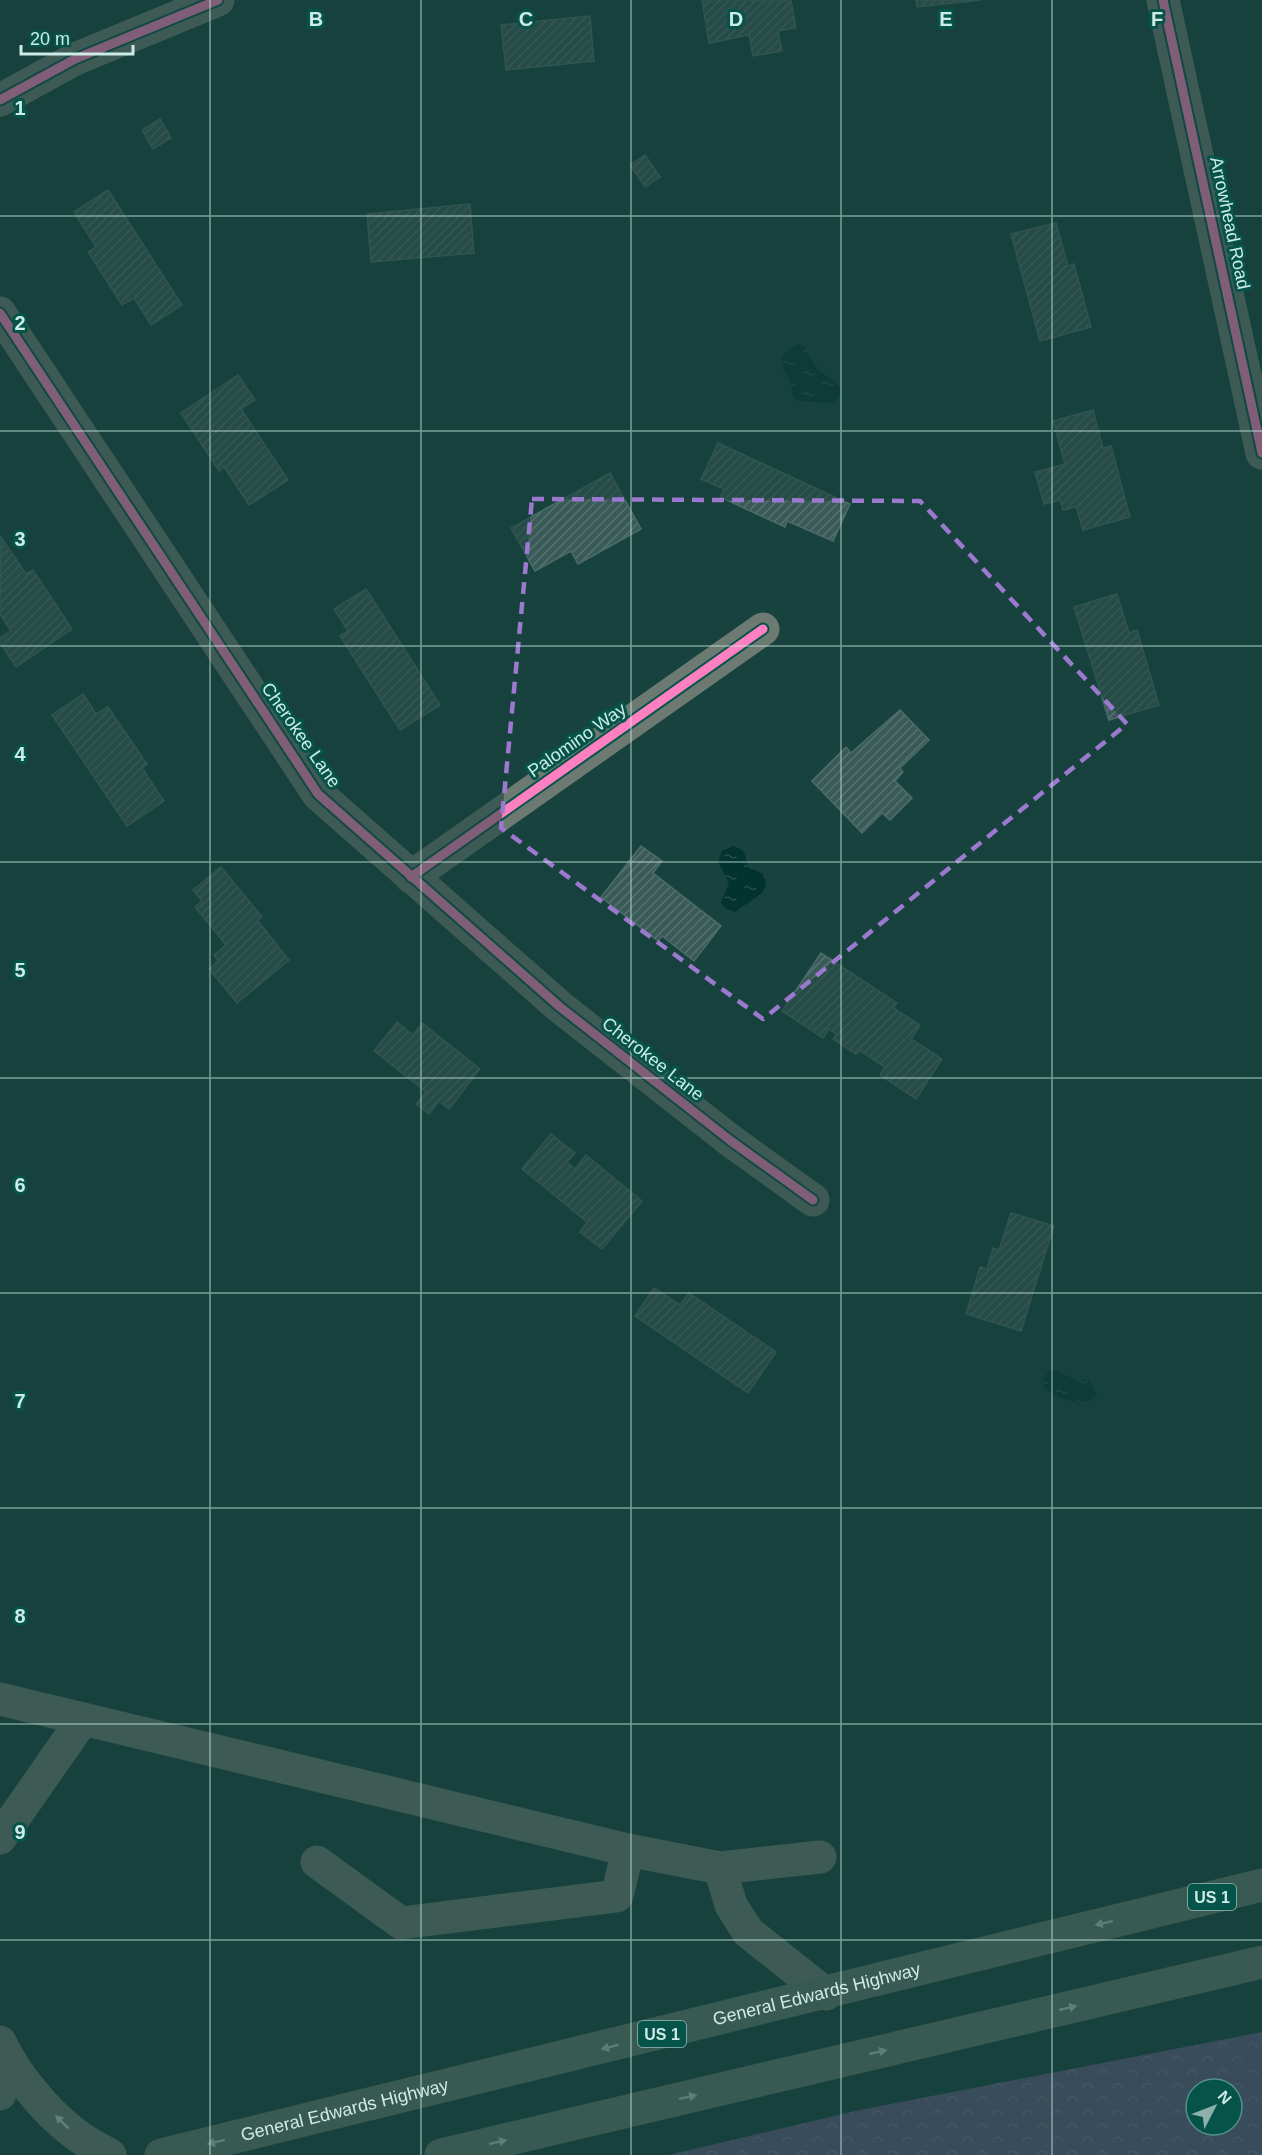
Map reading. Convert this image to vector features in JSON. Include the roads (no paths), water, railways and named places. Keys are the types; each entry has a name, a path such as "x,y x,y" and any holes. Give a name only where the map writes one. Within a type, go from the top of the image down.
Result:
{"main road":[{"name":"General Edwards Highway","path":"161,2155 1262,1886"},
{"path":"441,2155 1262,1962"}],"street":[{"path":"0,100 75,59 218,0"},
{"name":"Arrowhead Road","path":"1163,0 1262,453"},
{"name":"Cherokee Lane","path":"0,313 318,794 560,1007 731,1142 813,1200"},
{"name":"Palomino Way","path":"411,877 763,629"},
{"path":"0,1699 628,1850 720,1868 820,1857"},
{"path":"0,1838 83,1719"},
{"path":"317,1863 401,1923 617,1896 628,1850"},
{"path":"720,1868 731,1905 748,1932 826,1994"},
{"path":"0,2094 4,2051"},
{"path":"4,2051 46,2106 73,2133 110,2155"}],"water":[{"path":"800,344 807,350 815,366 840,388 839,397 833,403 797,401 793,396 782,357 790,348"},
{"path":"733,846 744,853 748,866 764,875 766,886 762,893 735,912 725,908 721,902 729,883 718,862 722,851"},
{"path":"1049,1370 1055,1370 1074,1379 1088,1380 1097,1391 1095,1397 1085,1404 1054,1394 1042,1383"}]}
